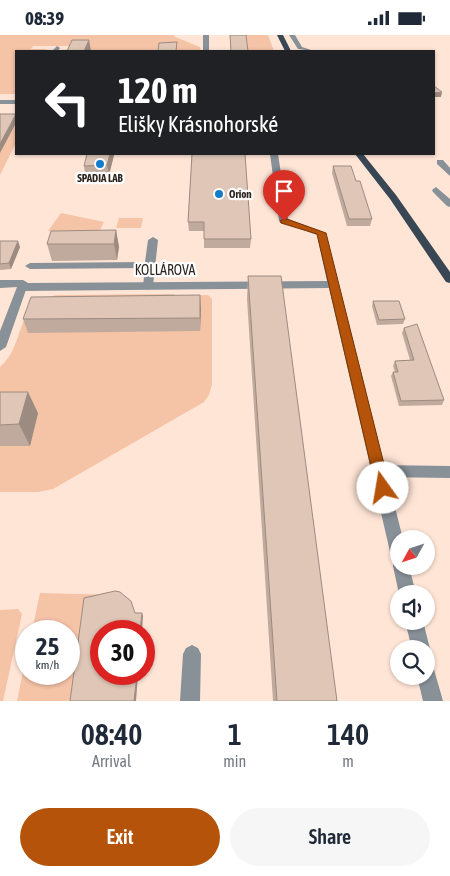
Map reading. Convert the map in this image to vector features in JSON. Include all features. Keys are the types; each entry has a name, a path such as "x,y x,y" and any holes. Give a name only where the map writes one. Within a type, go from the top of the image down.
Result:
{"main road":[{"path":"280,35 288,50"},
{"path":"361,155 393,197 450,280"}],"street":[{"path":"206,35 206,50"},
{"path":"292,35 300,47 308,50"},
{"path":"0,102 15,102"},
{"path":"274,155 284,221 321,233 393,530"},
{"path":"440,162 450,173"},
{"path":"450,197 436,190 450,204"},
{"path":"148,286 153,240"},
{"path":"30,266 150,265"},
{"name":"KOLLÁROVA","path":"0,284 23,283 22,287 334,284"},
{"path":"0,347 22,287"},
{"path":"379,471 450,472"},
{"path":"190,701 192,654"},
{"path":"429,685 433,701"}],"shaded area":[{"path":"0,35 176,35 173,36 200,47 201,50 65,50 85,46 33,46 31,49 47,50 15,50 15,94 0,94"},
{"path":"245,35 268,35 274,50 247,50 246,43 249,42 246,42"},
{"path":"15,119 15,145 0,175 0,120"},
{"path":"61,213 104,222 100,230 48,231"},
{"path":"119,218 143,218 141,228 116,228"},
{"path":"174,294 174,296 208,295 212,299 212,384 209,395 204,402 53,489 38,492 0,492 0,367 14,347 22,325 33,306 43,299 57,295"},
{"path":"40,593 117,595 109,596 101,620 90,620 90,653 80,683 80,620 34,620"},
{"path":"18,609 22,614 21,620 15,620 15,646 3,701 0,701 0,610"},
{"path":"20,685 79,685 74,701 17,701"}],"building":[{"path":"230,35 246,35 248,50 231,50"},
{"path":"72,40 89,40 84,50 67,50"},
{"path":"177,42 176,50 158,50 159,43"},
{"path":"435,87 442,92 435,93"},
{"path":"0,114 15,114 15,116 0,144"},
{"path":"87,155 110,155 107,165 84,166"},
{"name":"Orion","path":"192,155 245,155 251,239 204,239 204,222 188,222"},
{"path":"333,166 351,166 356,181 360,181 372,219 349,219"},
{"path":"116,230 114,244 47,244 51,231"},
{"path":"0,241 18,241 9,263 0,264"},
{"path":"248,276 281,276 337,701 277,701"},
{"path":"200,295 200,318 23,319 31,297"},
{"path":"373,301 399,301 405,319 379,320"},
{"path":"417,324 444,400 401,401 393,372 398,372 395,361 414,360 404,328"},
{"path":"0,392 28,392 19,424 0,425"},
{"path":"115,591 120,592 131,601 135,613 142,613 141,620 90,620 90,685 136,685 134,701 70,701 72,685 80,685 80,627 84,598"}],"place":[{"name":"SPADIA LAB","path":"100,164"},
{"name":"Orion","path":"219,194"}],"route":[{"path":"284,221 321,233 383,488"}]}
